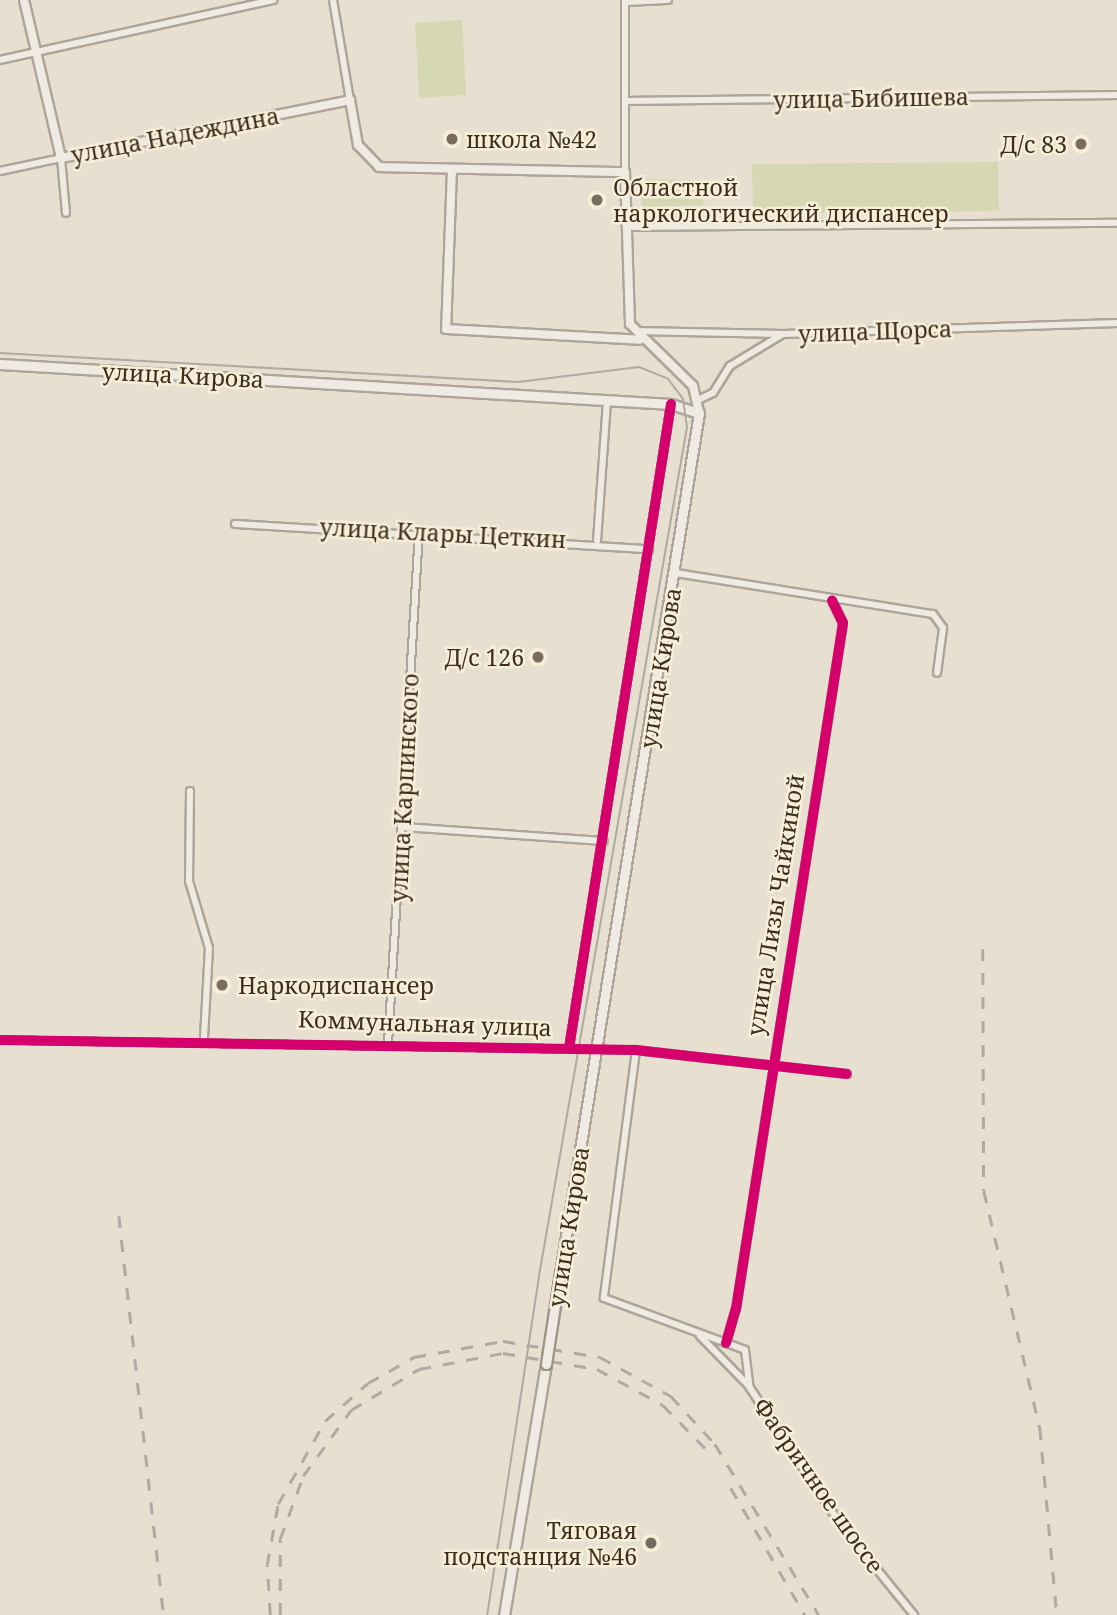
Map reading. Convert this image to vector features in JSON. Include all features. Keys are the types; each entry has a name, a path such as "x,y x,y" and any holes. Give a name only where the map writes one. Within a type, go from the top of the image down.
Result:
{"main road":[{"name":"улица Кирова","path":"0,364 671,404 699,413 676,573 504,1615"}],"street":[{"path":"24,0 61,158 65,213"},
{"path":"0,60 273,0"},
{"path":"332,0 356,140 369,162 388,169 625,172"},
{"path":"668,0 625,1 627,314 633,331 640,340 684,376 701,399 699,413"},
{"name":"улица Бибишева","path":"626,101 1117,95"},
{"name":"улица Надеждина","path":"0,172 350,100"},
{"path":"452,169 446,329 640,340"},
{"path":"626,227 1117,223"},
{"name":"улица Щорса","path":"633,331 783,334 1117,323"},
{"path":"701,399 713,393 730,366 783,334"},
{"path":"597,541 607,400"},
{"path":"569,1048 604,841 671,404"},
{"name":"улица Клары Цеткин","path":"235,524 597,541 649,549"},
{"name":"улица Карпинского","path":"388,1043 419,532"},
{"path":"676,573 933,614 943,628 937,673"},
{"name":"улица Лизы Чайкиной","path":"726,1343 736,1309 771,1066 843,623 832,600"},
{"path":"190,791 189,881 209,948 204,1038"},
{"path":"402,827 604,841"},
{"name":"Коммунальная улица","path":"0,1040 204,1038 636,1050 847,1074"},
{"path":"636,1050 604,1298 726,1343"},
{"name":"Фабричное шоссе","path":"698,1333 750,1388 841,1525 914,1615"},
{"name":"Фабричное шоссе","path":"726,1343 745,1350 750,1388"}],"green space":[{"path":"462,20 466,95 419,98 415,23"},
{"path":"998,162 999,211 753,214 752,164"},
{"path":"647,179 698,180 704,205 643,208 639,186"}],"tram line":[{"path":"0,353 518,382 639,367 668,379 683,399 687,427 540,1270 487,1615"}],"railway":[{"path":"983,949 984,1191 1040,1428 1057,1615"},
{"path":"119,1216 164,1615"},
{"path":"270,1615 267,1565 278,1504 325,1421 368,1383 414,1357 503,1341 600,1357 671,1396 715,1444 819,1615"},
{"path":"280,1615 280,1539 303,1476 351,1410 419,1369 503,1353 597,1369 663,1405 709,1452"},
{"path":"731,1488 805,1615"}],"cycle path":[{"path":"569,1048 671,404"},
{"path":"726,1343 736,1309 843,623 832,600"},
{"path":"0,1040 636,1050 847,1074"}],"place":[{"name":"школа №42","path":"452,139"},
{"name":"Д/с 83","path":"1081,144"},
{"name":"Областной наркологический диспансер","path":"597,200"},
{"name":"Д/с 126","path":"538,657"},
{"name":"Наркодиспансер","path":"222,985"},
{"name":"Тяговая подстанция №46","path":"651,1543"}]}
